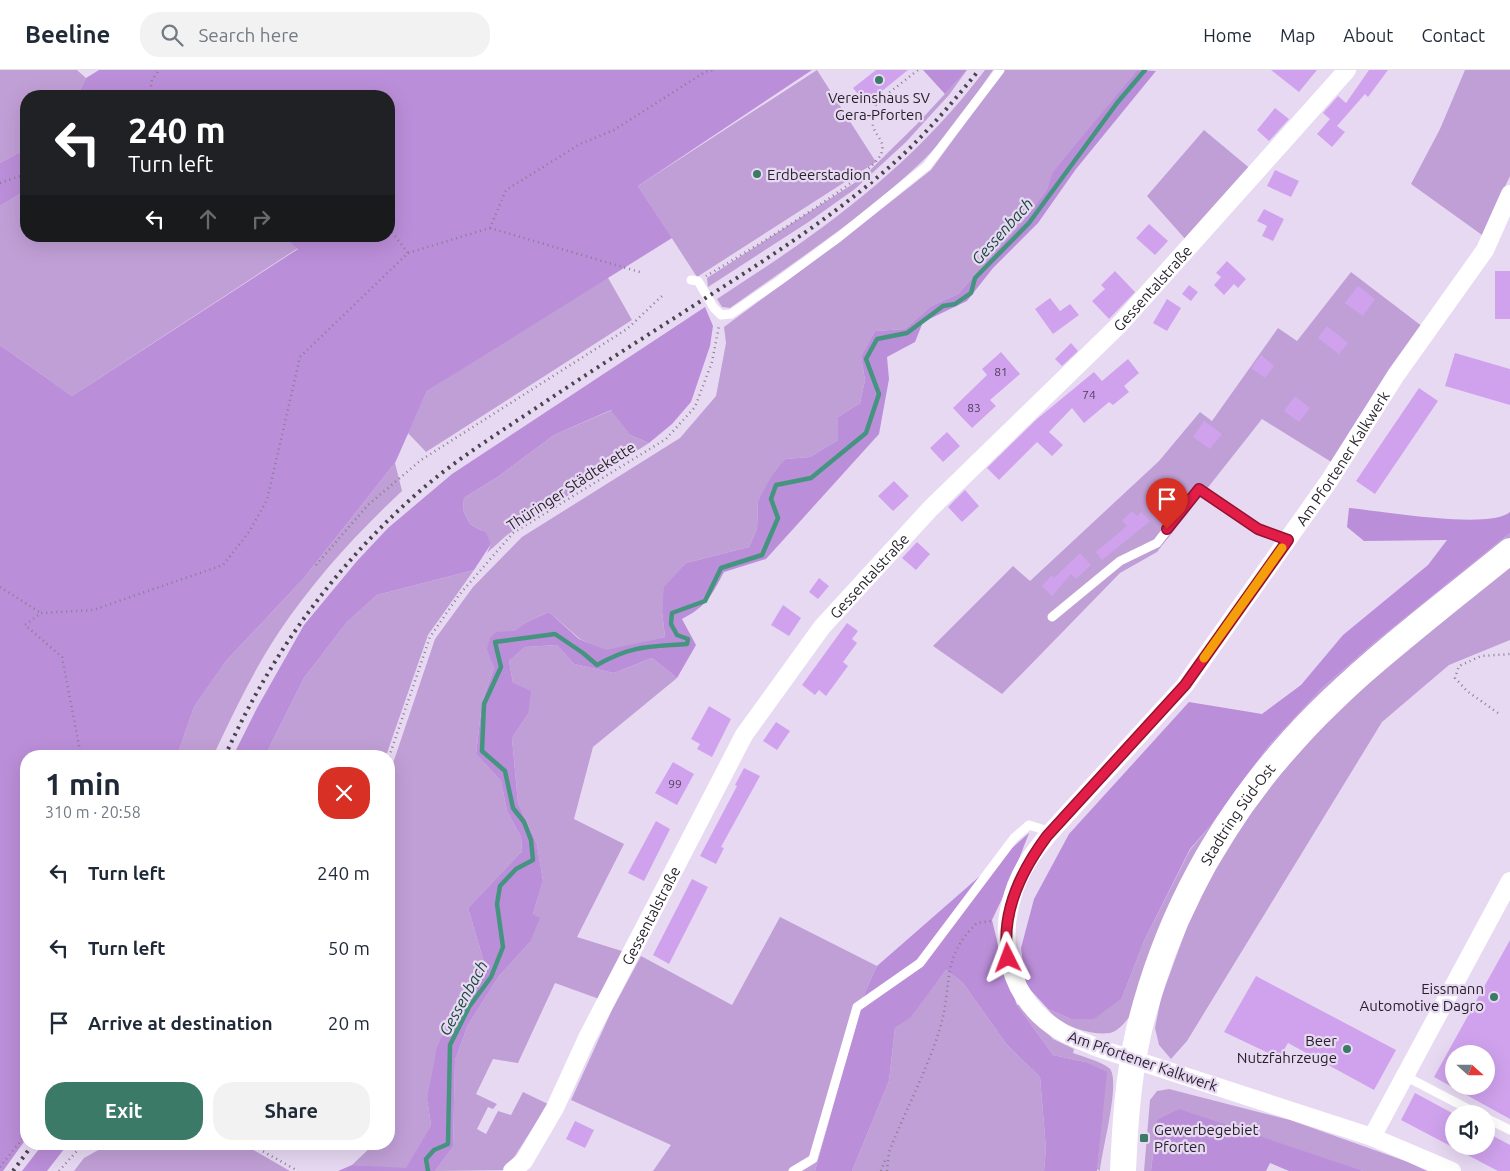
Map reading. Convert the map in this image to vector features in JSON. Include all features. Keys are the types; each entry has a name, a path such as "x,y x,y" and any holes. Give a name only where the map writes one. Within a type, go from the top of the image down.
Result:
{"main road":[{"name":"Stadtring Süd-Ost","path":"1123,1171 1125,1127 1134,1060 1152,984 1168,938 1189,888 1234,813 1292,741 1331,700 1401,639 1510,551"}],"street":[{"name":"Gessentalstraße","path":"512,1171 524,1161 554,1108 587,1038 744,735 822,627 930,509 1120,324 1347,70"},
{"name":"Am Pfortener Kalkwerk","path":"1452,1171 1372,1137 1098,1048 1059,1031 1035,1011 1019,993 1010,969 1006,947 1007,926 1013,896 1028,861 1051,832 1185,685 1329,482 1396,375 1485,250 1510,194"},
{"path":"1372,1137 1510,881"}],"lane":[{"path":"695,280 721,315 731,314 779,281 839,237 927,166 1000,70"},
{"path":"1052,617 1120,561 1156,543 1199,489 1258,529 1288,540"},
{"path":"793,1171 813,1159 857,1007 920,963 1014,838 1029,825 1051,832"},
{"path":"1405,1076 1461,1105"},
{"path":"1495,1122 1510,1130"}],"path":[{"path":"150,90 152,80 159,70"},
{"path":"490,228 506,190 580,144 614,130 705,72 713,70"},
{"path":"695,280 813,208 861,176 876,162 881,155 883,145 873,126 876,103 918,70"},
{"path":"0,183 20,176"},
{"path":"80,750 62,657 25,625 41,613 93,610 223,565 249,532 267,500 300,357 408,253 490,228 643,273"},
{"path":"395,236 408,253"},
{"path":"316,565 368,505 421,460 627,329 664,294"},
{"name":"Thüringer Städtekette","path":"391,750 430,637 459,596 513,533 666,439 696,406 712,362 721,315"},
{"path":"0,587 41,613"},
{"path":"1498,714 1467,691 1455,678 1458,666 1481,656 1510,654"},
{"path":"882,1171 940,1028 946,985 958,945 977,923 991,921 1007,926"},
{"path":"0,1167 20,1142"},
{"path":"59,1171 78,1150"},
{"path":"261,1150 298,1171"},
{"path":"887,1171 889,1152"}],"shaded area":[{"path":"0,70 77,70 86,78 80,90 20,90 20,152 0,163"},
{"path":"99,70 812,70 638,186 672,238 427,391 395,463 303,579 226,661 194,707 179,750 20,750 20,1147 3,1171 0,1171 0,345 72,396 298,249 290,242 395,242 395,90 80,90 86,78"},
{"name":"Erdbeerstadion","path":"817,70 876,162 697,277 638,186"},
{"path":"923,70 967,70 945,94"},
{"path":"967,70 949,95 906,142 855,189 807,223 708,287 707,278 862,178 917,124"},
{"path":"985,70 993,70 947,134 894,187 825,241 730,308 722,307 717,299 828,223 894,169 956,106"},
{"path":"1004,70 1137,70 1054,172 1047,189 1025,219 958,294 931,306 905,329 875,331 861,356 865,380 860,403 838,417 838,440 810,457 785,459 758,501 757,529 749,547 686,563 665,587 662,611 665,637 606,651 580,639 549,612 527,622 515,632 496,632 492,661 494,668 482,703 476,754 501,781 507,811 521,837 522,851 468,908 484,962 473,984 452,1015 427,1099 431,1125 406,1169 352,1165 368,1150 395,1150 395,757 435,639 473,587 522,537 680,438 716,396 726,343 724,327 841,241 931,170"},
{"path":"1137,70 1156,71 1076,169 1038,223 993,268 967,301 923,322 915,342 887,357 889,379 879,434 766,559 724,572 708,600 697,610 682,619 696,645 677,678 652,658 614,673 574,664 557,645 525,647 509,661 513,683 531,691 528,714 512,738 518,803 537,844 543,881 533,914 540,918 530,942 499,976 468,1025 455,1060 453,1147 435,1171 338,1171 352,1165 406,1168 431,1125 427,1099 437,1047 452,1015 473,984 484,962 468,908 522,851 521,837 507,811 501,781 476,754 482,703 494,668 487,649 490,638 496,632 515,631 527,622 549,612 579,639 606,650 665,637 662,611 664,587 686,563 749,547 757,529 758,501 771,477 785,459 810,457 838,440 838,417 860,403 865,380 861,356 875,331 905,329 931,306 958,294 1025,219 1047,189 1053,172"},
{"path":"1465,70 1510,70 1510,176 1482,235 1411,184 1440,129"},
{"path":"1204,130 1253,171 1187,241 1147,196"},
{"path":"20,152 20,194 0,206 0,163"},
{"path":"20,194 20,242 290,242 298,248 72,396 0,345 0,206"},
{"path":"1351,272 1423,327 1333,463 1262,419 1157,552 1120,573 1002,694 933,646 1013,566 1030,581 1159,461 1200,412 1212,421 1278,328 1297,341"},
{"path":"607,276 632,320 426,452 408,433 427,391"},
{"path":"705,307 713,326 710,346 691,402 672,424 649,443 630,435 611,410 554,435 499,476 464,498 463,510 470,524 486,533 491,544 474,570 377,595 347,622 304,678 268,750 236,750 257,708 304,625 357,561 388,528 452,474"},
{"path":"612,410 630,435 649,443 507,535 487,553 491,544 481,530 470,524 463,510 464,498 499,476 554,435"},
{"path":"395,463 402,491 336,558 292,613 252,677 216,750 179,750 194,707 226,661 303,579"},
{"path":"1349,508 1458,519 1498,517 1510,512 1510,533 1375,642 1322,688 1270,744 1211,825 1190,849 1144,941 1122,998 1094,1019 1071,1019 1048,1009 1026,985 1021,948 1034,899 1069,834 1189,702 1262,714 1301,685 1343,635 1428,565 1447,540 1364,541 1347,527"},
{"path":"1510,533 1510,540 1304,716 1131,1015 1122,1026 1110,1033 1094,1033 1076,1028 1053,1015 1048,1009 1071,1019 1122,998 1144,941 1190,850 1211,825 1270,744 1322,688 1375,642"},
{"path":"1510,566 1510,640 1449,665 1382,722 1187,1041 1171,1059 1159,1045 1155,1028 1161,998 1187,927 1212,875 1261,796 1340,707"},
{"path":"474,570 428,635 388,750 268,750 304,678 347,622 377,595"},
{"path":"557,645 574,664 614,673 652,658 677,678 593,747 574,819 624,844 577,937 625,952 602,1000 555,983 518,1063 493,1059 476,1094 497,1104 493,1109 488,1107 477,1129 486,1134 498,1111 511,1115 523,1092 548,1104 506,1170 435,1171 453,1147 455,1060 468,1025 499,976 530,942 533,914 543,881 537,844 518,803 512,738 528,714 513,683 509,661 525,647"},
{"path":"1029,833 1010,882 992,920 1003,966 1017,1005 1053,1055 1085,1062 1107,1072 1097,1171 1044,1171 1046,1149 1040,1077 1007,1045 963,983 946,970 910,1018 895,1028 889,1081 852,1171 815,1171 865,992 877,966"},
{"path":"780,917 877,966 865,992 815,1171 653,1171 671,1145 571,1100 612,1010 641,956 732,1005"},
{"path":"946,970 963,983 1007,1045 1040,1077 1046,1149 1044,1171 852,1171 889,1081 895,1028 908,1019"},
{"path":"1021,1004 1053,1039 1074,1049 1073,1053 1097,1061 1109,1068 1112,1075 1112,1100 1100,1171 1097,1169 1104,1096 1085,1062 1053,1055 1017,1005"},
{"path":"1169,1089 1290,1120 1408,1162 1427,1171 1363,1171 1157,1120 1151,1171 1144,1171 1150,1100 1157,1091"},
{"path":"1179,1109 1363,1171 1289,1171 1270,1163 1266,1171 1151,1171 1157,1120"},
{"path":"38,1150 63,1150 47,1171 22,1171"},
{"path":"98,1150 253,1150 290,1171 74,1171 84,1158"}],"building":[{"name":"Vereinshaus SV Gera-Pforten","path":"876,70 908,70 866,104 853,88"},
{"path":"1271,70 1317,70 1299,92"},
{"path":"1369,70 1388,70 1368,97 1365,94 1337,126 1345,132 1332,147 1317,134 1330,119 1323,113 1338,96 1346,103"},
{"path":"1275,108 1289,119 1269,141 1257,130"},
{"path":"1275,170 1299,181 1291,197 1267,186"},
{"path":"1264,209 1284,219 1273,241 1262,236 1267,226 1257,221"},
{"path":"1149,224 1168,241 1155,255 1136,238"},
{"path":"1227,261 1246,279 1238,288 1234,284 1224,295 1214,285 1221,277 1216,273"},
{"path":"1115,271 1135,292 1109,319 1092,301 1105,289 1101,285"},
{"path":"1495,271 1510,271 1510,319 1495,319"},
{"path":"1189,285 1198,292 1191,301 1182,294"},
{"path":"1358,286 1375,299 1363,316 1345,303"},
{"path":"1050,298 1060,311 1070,304 1079,315 1053,334 1035,309"},
{"path":"1167,299 1181,308 1167,331 1153,323"},
{"path":"1327,326 1348,343 1339,354 1318,338"},
{"path":"1071,343 1078,351 1062,366 1055,359"},
{"path":"1001,352 1020,374 990,400 996,406 972,428 953,408 987,375 982,369"},
{"path":"1455,353 1510,369 1510,405 1445,386"},
{"path":"1261,355 1274,366 1265,378 1251,368"},
{"path":"1128,359 1139,373 1124,386 1129,392 1113,405 1109,402 1084,423 1072,408 1049,432 1063,445 1052,456 1037,442 999,480 987,468 1037,419 1094,372 1102,381"},
{"path":"1419,388 1438,401 1375,494 1356,481"},
{"path":"1295,396 1310,408 1299,422 1284,411"},
{"path":"1204,421 1222,434 1210,449 1193,437"},
{"path":"947,432 960,446 943,462 930,448"},
{"path":"1162,479 1178,490 1166,506 1151,494"},
{"path":"894,481 909,496 893,511 878,496"},
{"path":"965,490 979,506 962,522 948,507"},
{"path":"1132,511 1137,516 1141,512 1150,521 1102,560 1096,552 1127,526 1122,521"},
{"path":"917,542 930,554 916,570 902,558"},
{"path":"1080,553 1091,565 1076,579 1071,574 1052,596 1042,586 1052,575 1054,578"},
{"path":"819,578 829,586 818,599 809,592"},
{"path":"783,605 801,618 789,636 771,625"},
{"path":"847,623 858,631 852,639 857,643 843,662 848,666 826,696 819,690 815,695 802,685"},
{"path":"709,706 731,719 712,757 697,749 700,744 691,739"},
{"path":"776,722 790,731 777,750 763,741"},
{"path":"673,762 694,774 677,805 655,793"},
{"path":"744,768 760,776 721,847 724,848 716,864 700,856 737,786 735,785"},
{"path":"656,821 670,829 644,881 628,873"},
{"path":"692,879 708,887 669,964 653,955"},
{"name":"Eissmann Automotive Dagro","path":"1510,940 1510,1119 1495,1111 1495,1105 1485,1105 1467,1095 1495,1095 1495,1045 1452,1045"},
{"path":"1256,976 1396,1050 1374,1090 1288,1043 1279,1058 1224,1032"},
{"name":"Eissmann Automotive Dagro","path":"1445,1057 1445,1083 1434,1077"},
{"path":"1415,1093 1445,1109 1445,1143 1401,1120"},
{"path":"575,1121 594,1130 585,1148 566,1139"},
{"path":"1495,1137 1510,1145 1510,1171 1498,1171 1468,1155 1495,1155"}],"waterway":[{"name":"Gessenbach","path":"428,1171 426,1159 434,1150 448,1144 450,1045 469,1007 491,977 503,947 497,904 500,886 516,869 533,860 531,840 524,822 513,808 505,771 482,751 484,704 501,667 495,642 555,634 597,665 609,658 631,650 687,644 688,639 677,635 671,624 672,613 705,601 721,568 762,555 778,518 771,499 776,485 811,478 866,433 879,394 866,359 877,339 907,333 943,306 955,304 971,293 975,278 1029,223 1117,103 1145,70"}],"railway":[{"path":"228,750 262,684 305,617 355,555 413,497 479,446 760,263 839,208 877,178 918,140 979,70"},
{"path":"13,1171 29,1150"}],"slow traffic":[{"path":"1204,658 1282,548"}],"place":[{"name":"Vereinshaus SV Gera-Pforten","path":"879,80"},
{"name":"Erdbeerstadion","path":"757,174"},
{"name":"Eissmann Automotive Dagro","path":"1494,997"},
{"name":"Beer Nutzfahrzeuge","path":"1347,1049"},
{"name":"Gewerbegebiet Pforten","path":"1144,1138"}],"route":[{"path":"1008,958 1006,947 1007,926 1013,896 1028,861 1047,836 1185,685 1288,540 1258,529 1199,489 1167,529"}]}
